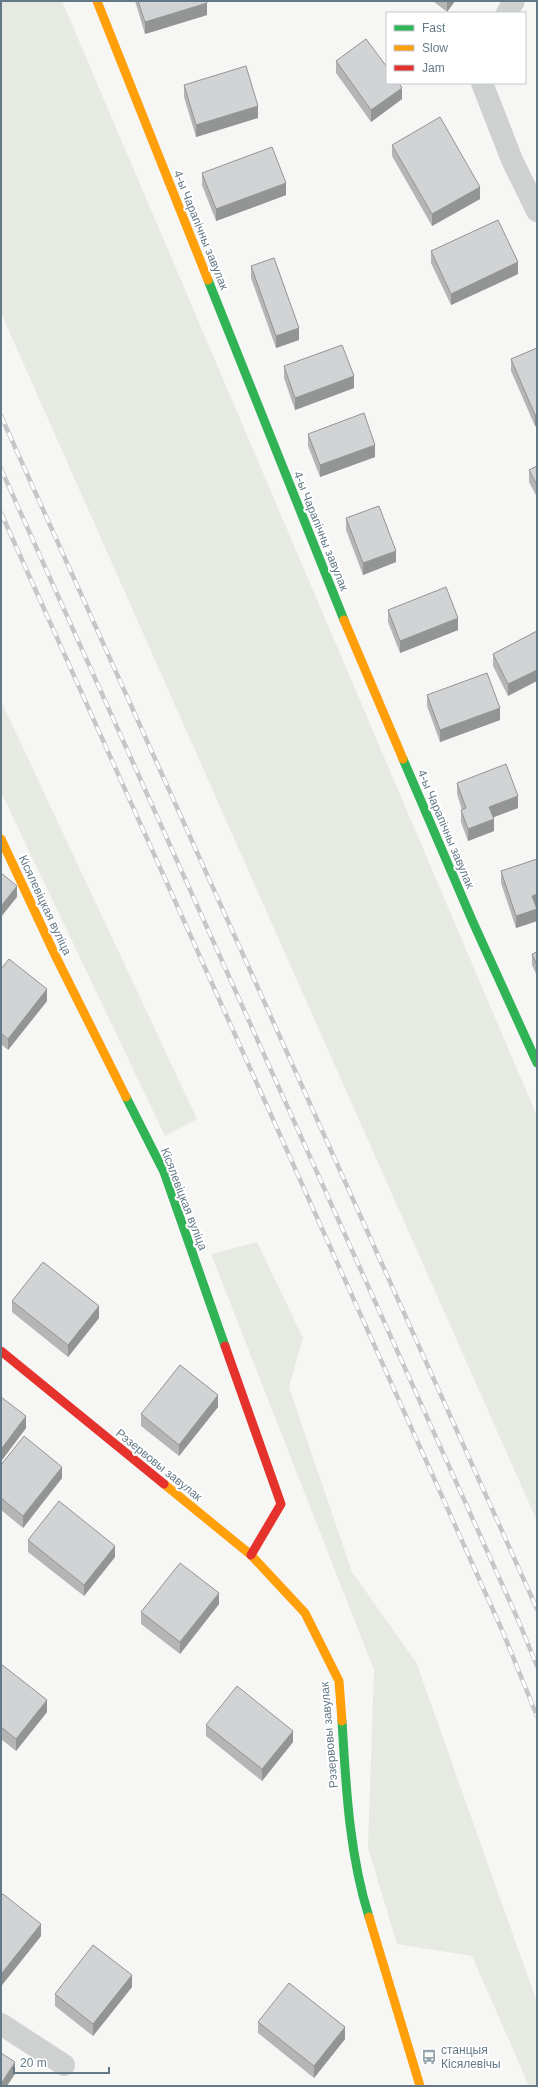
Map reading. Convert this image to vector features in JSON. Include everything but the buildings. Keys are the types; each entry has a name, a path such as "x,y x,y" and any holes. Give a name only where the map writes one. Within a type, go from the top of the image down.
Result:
{"street":[{"name":"4-ы Чарапічны завулак","path":"97,1 351,638 472,920 537,1063"},
{"path":"507,12 514,1"},
{"path":"482,84 512,160 537,211"},
{"name":"Кісялевіцкая вуліца","path":"1,839 56,957 164,1172 281,1504 251,1555"},
{"name":"Рэзервовы завулак","path":"1,1350 251,1555 305,1613 339,1681 349,1823 359,1885 420,2086"},
{"path":"1,2024 64,2065"}],"shaded area":[{"path":"1,1 62,1 537,1116 537,1521 1,313"},
{"path":"1,701 197,1119 165,1136 1,792"},
{"path":"257,1242 303,1338 289,1387 352,1572 416,1662 537,2002 537,2086 529,2086 472,1956 397,1944 368,1848 374,1670 211,1254"}],"railway":[{"path":"1,416 537,1609"},
{"path":"1,469 519,1622 537,1666"},
{"path":"1,513 502,1630 537,1716"}],"traffic: fast":[{"path":"208,280 344,620"},
{"path":"403,759 472,920 537,1063"},
{"path":"126,1097 164,1172 225,1346"},
{"path":"342,1721 347,1795 353,1844 362,1893 369,1917"}],"traffic: slow":[{"path":"97,1 208,280"},
{"path":"344,620 403,759"},
{"path":"1,839 56,957 126,1097"},
{"path":"164,1484 251,1555 305,1613 339,1681 342,1721"},
{"path":"369,1917 420,2086"}],"traffic: jam":[{"path":"225,1346 281,1504 251,1555"},
{"path":"1,1351 164,1484"}],"place":[{"name":"станцыя Кісялевічы","path":"429,2057"}]}
